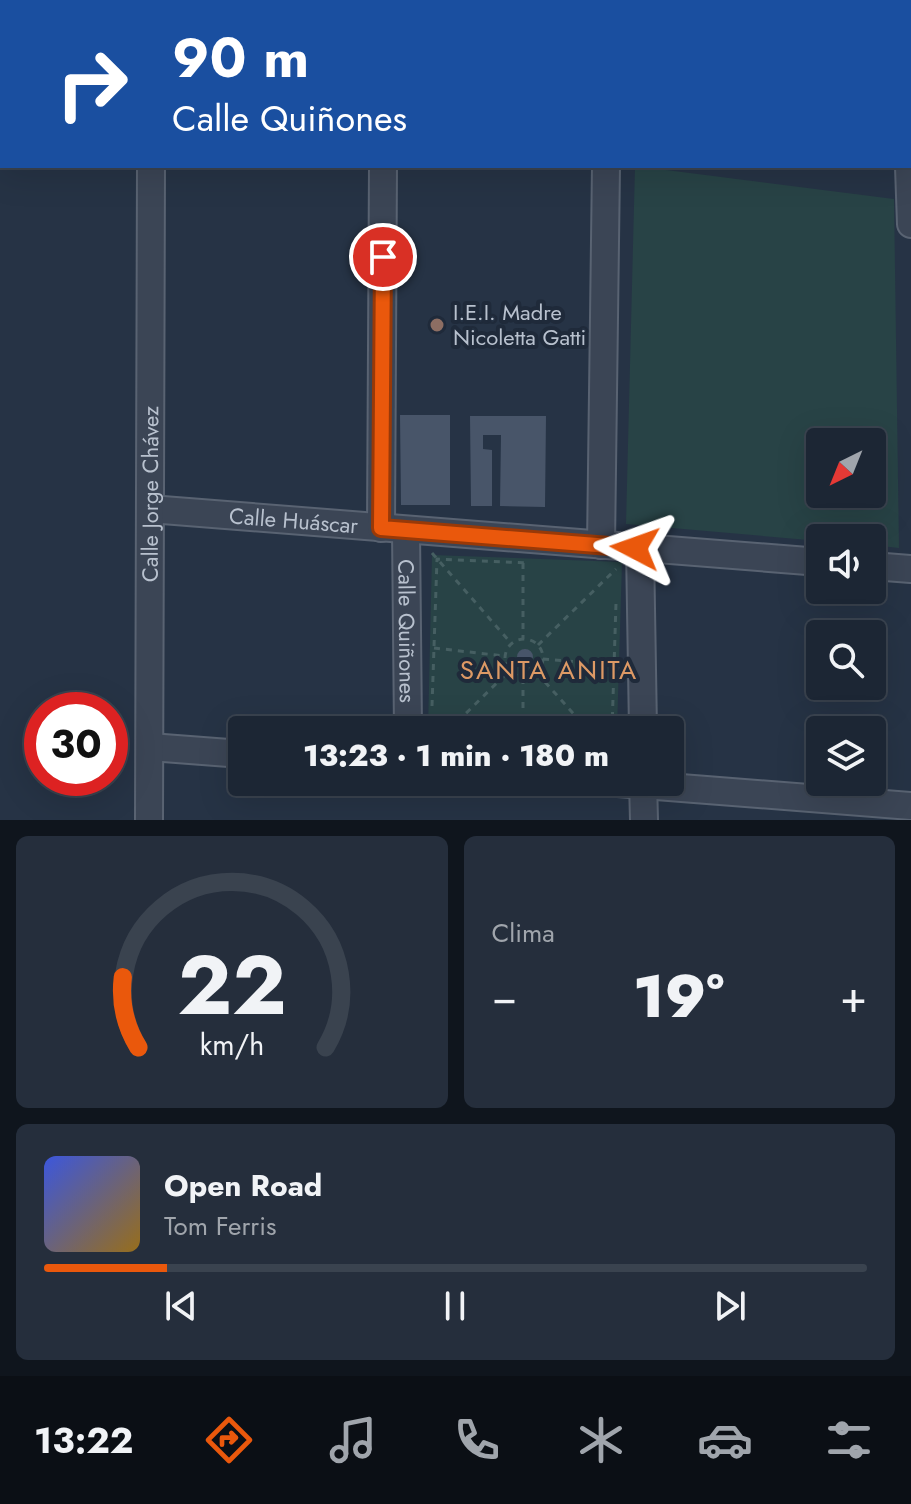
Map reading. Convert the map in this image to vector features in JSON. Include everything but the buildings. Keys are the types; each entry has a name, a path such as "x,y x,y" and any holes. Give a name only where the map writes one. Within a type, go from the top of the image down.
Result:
{"street":[{"name":"Calle Jorge Chávez","path":"149,820 151,168"},
{"name":"Calle Quiñones","path":"383,168 408,716"},
{"path":"601,556 606,168"},
{"path":"905,168 911,224"},
{"name":"Calle Huáscar","path":"150,509 401,530 601,556 640,548 806,561"},
{"path":"640,548 643,716"},
{"path":"886,567 911,569"},
{"path":"150,747 228,753"},
{"path":"684,787 911,806"},
{"path":"643,796 644,820"}],"path":[{"path":"401,530 437,559 511,643"},
{"path":"601,556 618,567"},
{"path":"437,559 539,564"},
{"path":"432,716 437,559"},
{"path":"523,563 523,639"},
{"path":"617,581 618,567"},
{"path":"538,645 618,567"},
{"path":"612,716 617,595"},
{"path":"523,639 538,645 543,659 537,673 523,678 509,671 504,656 511,643 523,639"},
{"path":"434,648 504,656"},
{"path":"543,659 614,665"},
{"path":"463,716 509,671"},
{"path":"537,673 575,716"},
{"path":"523,678 523,716"}],"green space":[{"path":"635,168 894,199 899,548 886,547 886,524 806,524 806,540 626,524"},
{"path":"432,555 622,562 617,716 428,716"}],"place":[{"name":"I.E.I. Madre Nicoletta Gatti","path":"437,325"}],"district":[{"name":"SANTA ANITA","path":"549,670"}],"route":[{"path":"383,257 381,528 635,548"}]}
